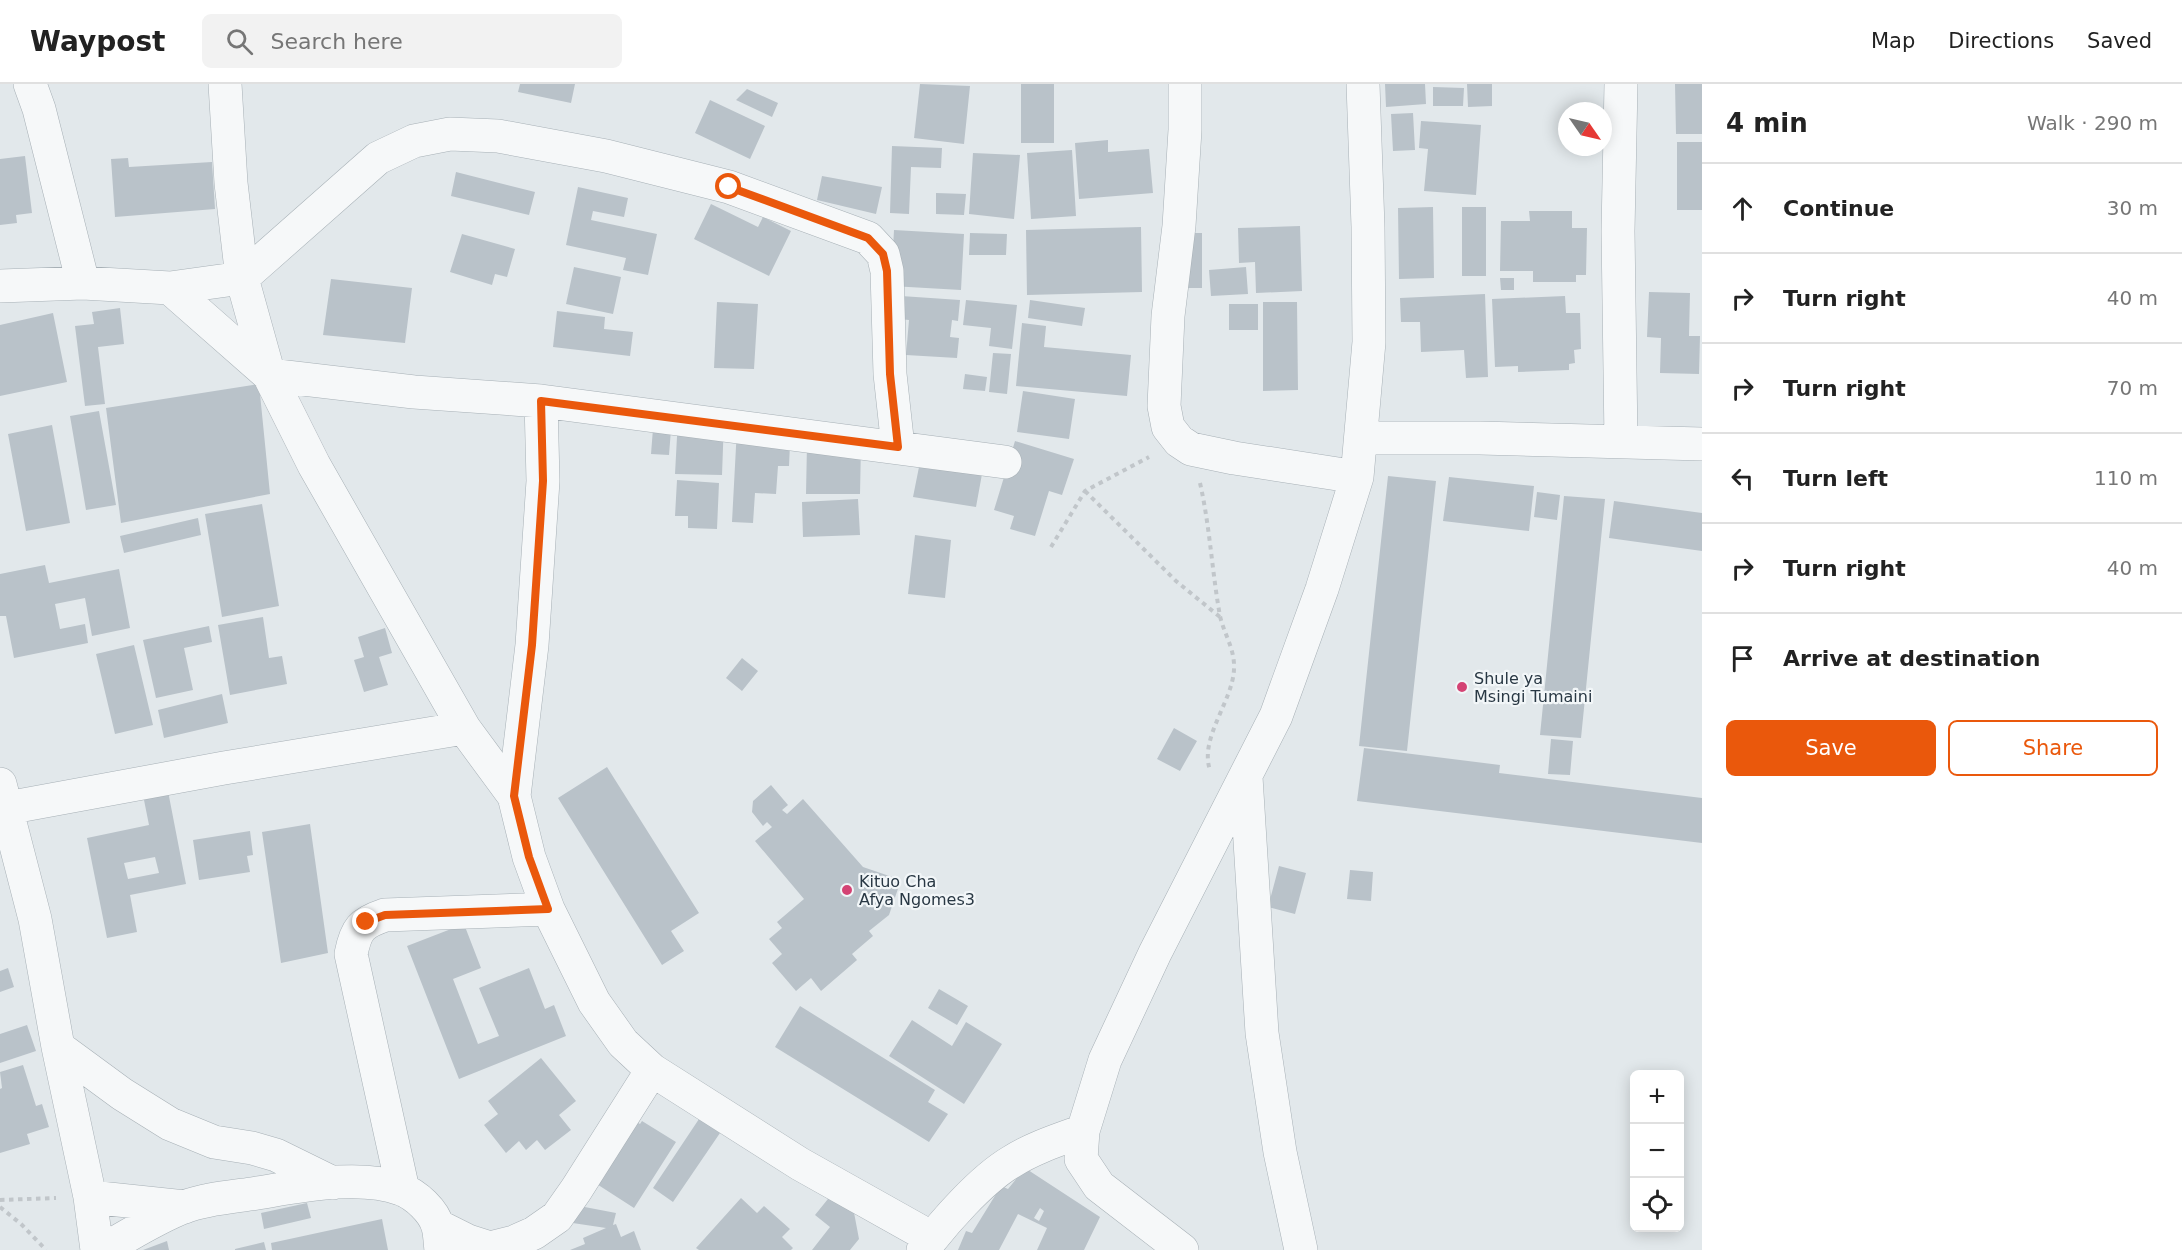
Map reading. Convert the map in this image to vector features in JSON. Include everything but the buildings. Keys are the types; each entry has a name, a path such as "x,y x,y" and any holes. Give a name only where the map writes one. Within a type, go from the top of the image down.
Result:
{"street":[{"path":"30,84 39,109 83,283"},
{"path":"225,84 231,183 242,278 269,375 314,465 464,728 514,796"},
{"path":"1185,84 1185,130 1179,226 1168,316 1164,406 1168,427 1185,445 1234,458 1357,477"},
{"path":"1182,1250 1099,1186 1082,1158 1083,1131 1105,1060 1155,953 1276,716 1322,589 1357,477 1369,342 1363,84"},
{"path":"1621,84 1618,231 1622,441"},
{"path":"0,286 83,283 170,288 242,278 378,158 414,141 450,134 498,136 606,156 729,187 868,238 883,254 887,271 890,374 898,447"},
{"path":"170,288 269,375 414,392 541,401 1005,462"},
{"path":"541,401 543,481 532,645 514,796 529,857 548,909 594,1002 624,1043 652,1070 928,1244 979,1187 1010,1162 1045,1144 1083,1131"},
{"path":"1361,438 1480,438 1702,444"},
{"path":"97,1250 90,1197 58,1047 35,920 4,796 224,768 464,728"},
{"path":"1246,777 1262,1034 1280,1152 1301,1250"},
{"path":"403,1190 368,1021 351,954 354,936 366,922 385,915 548,909"},
{"path":"58,1047 122,1094 170,1124 214,1142 252,1148 276,1155 333,1183"},
{"path":"103,1250 139,1229 185,1207 225,1198 333,1183 376,1183 403,1190 426,1206 439,1238 468,1241 490,1248 513,1242 534,1233 558,1216 652,1070"},
{"path":"90,1197 185,1207"}],"path":[{"path":"1051,547 1085,491 1185,445 1202,492 1221,618 1232,647 1234,669 1231,686 1213,731 1208,763 1226,817"},
{"path":"1085,491 1176,581 1221,618"},
{"path":"0,1200 90,1197"},
{"path":"0,1207 21,1224 46,1250"}],"place":[{"name":"Shule ya Msingi Tumaini","path":"1462,687"},
{"name":"Kituo Cha Afya Ngomes3","path":"847,890"}],"route":[{"path":"366,922 385,915 548,909 529,857 514,796 532,645 543,481 541,401 898,447 890,374 887,271 883,254 868,238 729,187"}]}
